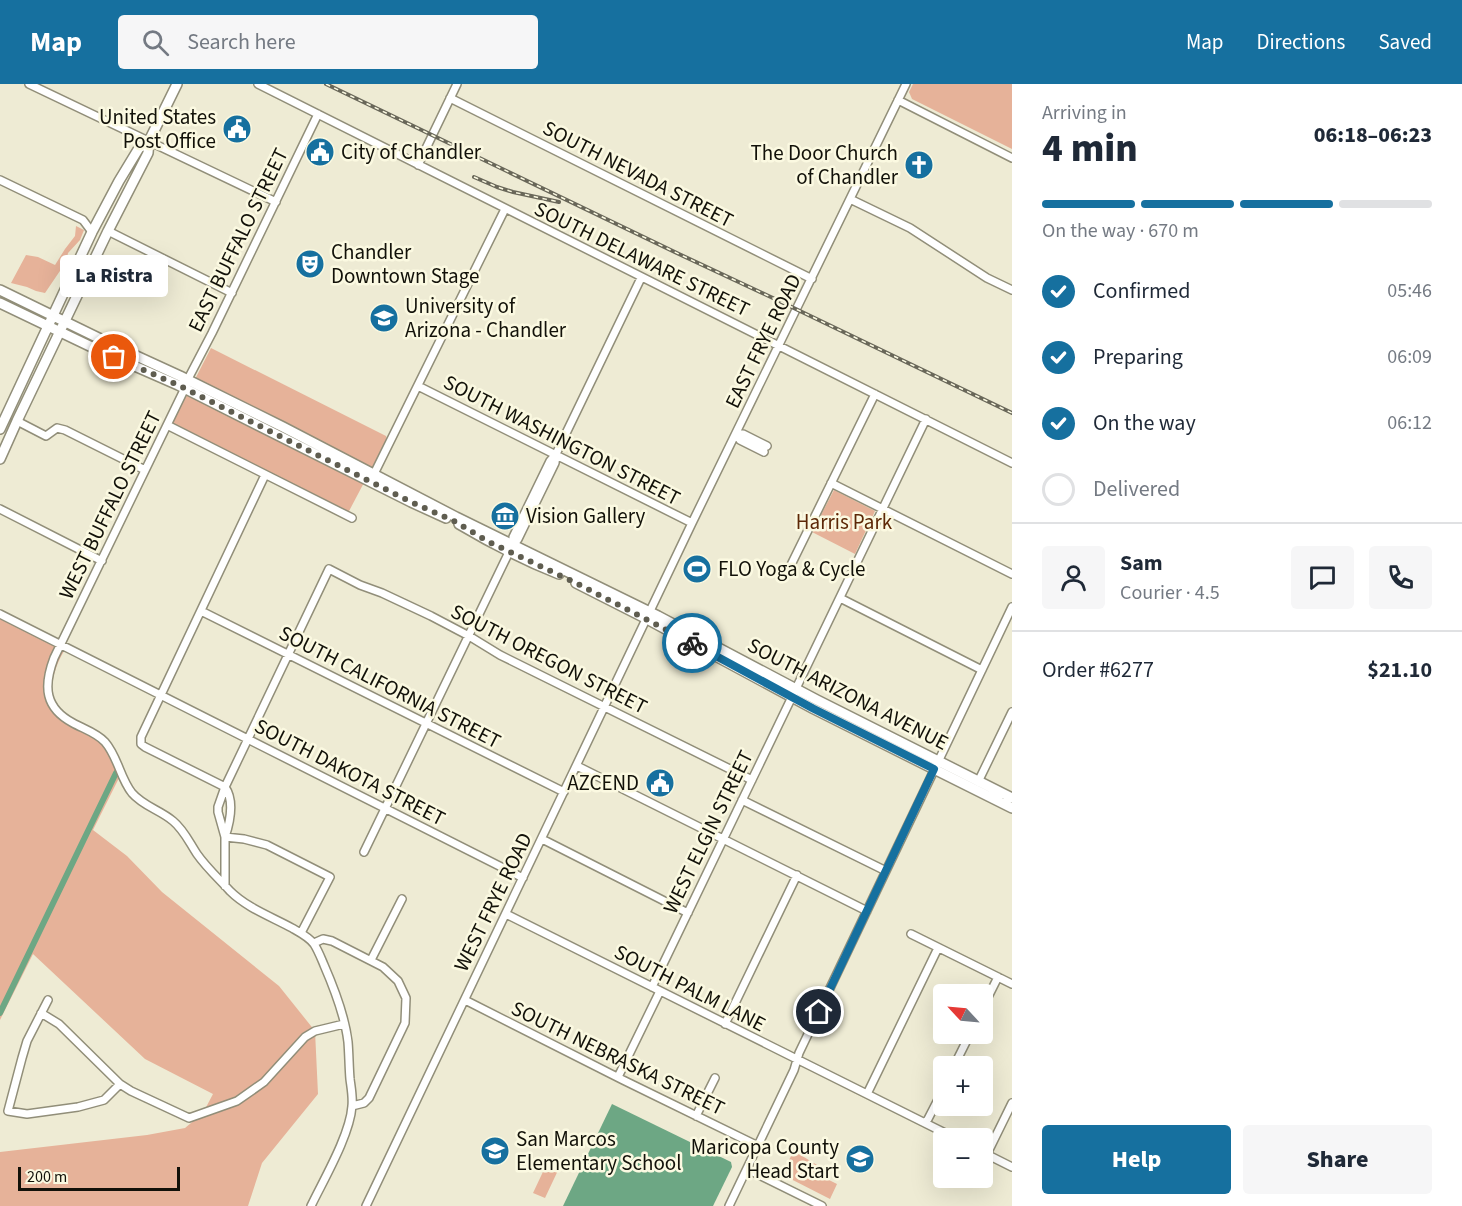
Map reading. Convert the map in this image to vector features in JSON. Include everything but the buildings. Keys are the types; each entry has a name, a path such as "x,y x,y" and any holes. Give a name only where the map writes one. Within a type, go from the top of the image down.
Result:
{"main road":[{"path":"0,459 64,321 148,153 149,141 177,84"},
{"path":"0,429 92,232 139,148 149,141"},
{"path":"108,231 105,224 117,196 114,190"},
{"path":"0,290 119,348 186,384"},
{"path":"0,303 114,357 186,384"},
{"name":"SOUTH ARIZONA AVENUE","path":"186,384 373,478 478,536 560,572 692,638 936,765 1012,808"},
{"name":"SOUTH ARIZONA AVENUE","path":"936,765 1012,798"}],"street":[{"path":"29,84 276,202"},
{"name":"SOUTH DELAWARE STREET","path":"258,84 1012,463"},
{"path":"418,165 457,84"},
{"name":"EAST FRYE ROAD","path":"649,616 906,84"},
{"name":"SOUTH NEVADA STREET","path":"450,98 812,279"},
{"path":"898,100 1012,158"},
{"name":"EAST BUFFALO STREET","path":"186,384 318,114"},
{"path":"0,180 83,220 92,232"},
{"path":"850,199 910,228 987,278 1012,290"},
{"path":"373,478 505,209"},
{"path":"108,231 232,292"},
{"path":"364,852 555,463 556,454 641,278"},
{"name":"WEST BUFFALO STREET","path":"186,384 54,658 48,679 50,700 54,709 72,723 104,740 132,792 141,802 175,822 203,862 225,886 242,901 301,933 314,944"},
{"name":"SOUTH WASHINGTON STREET","path":"418,386 692,523"},
{"path":"788,571 875,394"},
{"name":"WEST ELGIN STREET","path":"652,987 926,419"},
{"path":"17,421 46,436 57,428 65,430 145,470"},
{"path":"167,425 352,518"},
{"path":"736,434 744,434 765,449"},
{"path":"225,837 229,826 231,806 230,794 225,787 145,747 141,744 141,737 265,475"},
{"path":"831,483 1012,574"},
{"path":"0,509 102,561"},
{"name":"SOUTH OREGON STREET","path":"288,655 329,569 360,585 382,592 469,636 500,655 752,780"},
{"path":"840,598 982,670"},
{"path":"729,1206 794,1070 799,1053 1012,607"},
{"name":"SOUTH CALIFORNIA STREET","path":"201,611 564,792"},
{"name":"SOUTH DAKOTA STREET","path":"0,614 524,878"},
{"name":"WEST FRYE ROAD","path":"366,1206 649,616"},
{"path":"225,886 225,837 218,807 225,787 288,655"},
{"path":"978,782 1012,712"},
{"path":"577,766 867,911"},
{"path":"742,800 886,871"},
{"path":"225,837 267,845 330,877 301,933"},
{"path":"542,839 688,913"},
{"path":"725,1024 797,875"},
{"path":"371,960 402,899"},
{"name":"SOUTH PALM LANE","path":"506,914 935,1128"},
{"path":"911,934 1012,984"},
{"path":"311,1206 343,1140 352,1106 348,1040 327,972 314,944 323,939 383,967 402,988 406,998 405,1023 369,1098 364,1103 352,1106"},
{"path":"867,1094 938,948"},
{"path":"993,987 998,977"},
{"path":"618,1077 660,991"},
{"path":"48,1000 27,1041 8,1111 27,1114 87,1105 104,1100 120,1084"},
{"name":"SOUTH NEBRASKA STREET","path":"465,1000 758,1146"},
{"path":"41,1013 59,1024 120,1084 189,1118 237,1101 264,1082 304,1037 315,1031 344,1024"},
{"path":"696,1116 715,1078"},
{"path":"993,1138 1012,1103"},
{"path":"925,1123 933,1109"},
{"path":"993,1157 1012,1167"},
{"path":"747,1168 822,1206"}],"green space":[{"path":"913,84 1012,84 1012,149 912,99 909,92"},
{"path":"76,226 84,230 80,240 68,253 66,262 45,293 11,283 26,255 38,257 55,265 75,236"},
{"path":"211,348 386,436 387,439 348,513 172,424"},
{"name":"Harris Park","path":"834,490 875,511 855,554 812,532"},
{"path":"0,619 64,651 54,675 50,700 61,715 104,740 122,772 93,830 127,856 162,892 279,986 315,1031 318,1094 262,1163 248,1206 0,1206 0,1152 147,1135 185,1128 203,1113 213,1094 145,1059 33,954 0,1020"},
{"path":"794,1151 822,1168 825,1178 837,1184 830,1199 781,1174"},
{"path":"549,1159 561,1164 545,1198 533,1193"}],"shaded area":[{"path":"612,1104 731,1162 732,1167 713,1206 563,1206"}],"waterway":[{"path":"0,1013 116,773"}],"railway":[{"path":"326,84 1012,413"},
{"path":"474,177 513,192 559,202"}],"way so far":[{"path":"114,357 178,385 411,502 454,521 489,542 576,583 692,643"}],"place":[{"name":"United States Post Office","path":"237,129"},
{"name":"City of Chandler","path":"320,152"},
{"name":"The Door Church of Chandler","path":"919,165"},
{"name":"Chandler Downtown Stage","path":"310,264"},
{"name":"University of Arizona - Chandler","path":"384,318"},
{"name":"La Ristra","path":"114,357"},
{"name":"Vision Gallery","path":"505,516"},
{"name":"FLO Yoga & Cycle","path":"697,569"},
{"name":"AZCEND","path":"660,783"},
{"name":"San Marcos Elementary School","path":"495,1151"},
{"name":"Maricopa County Head Start","path":"860,1159"}],"route":[{"path":"692,643 814,709 934,769 819,1012"}]}
